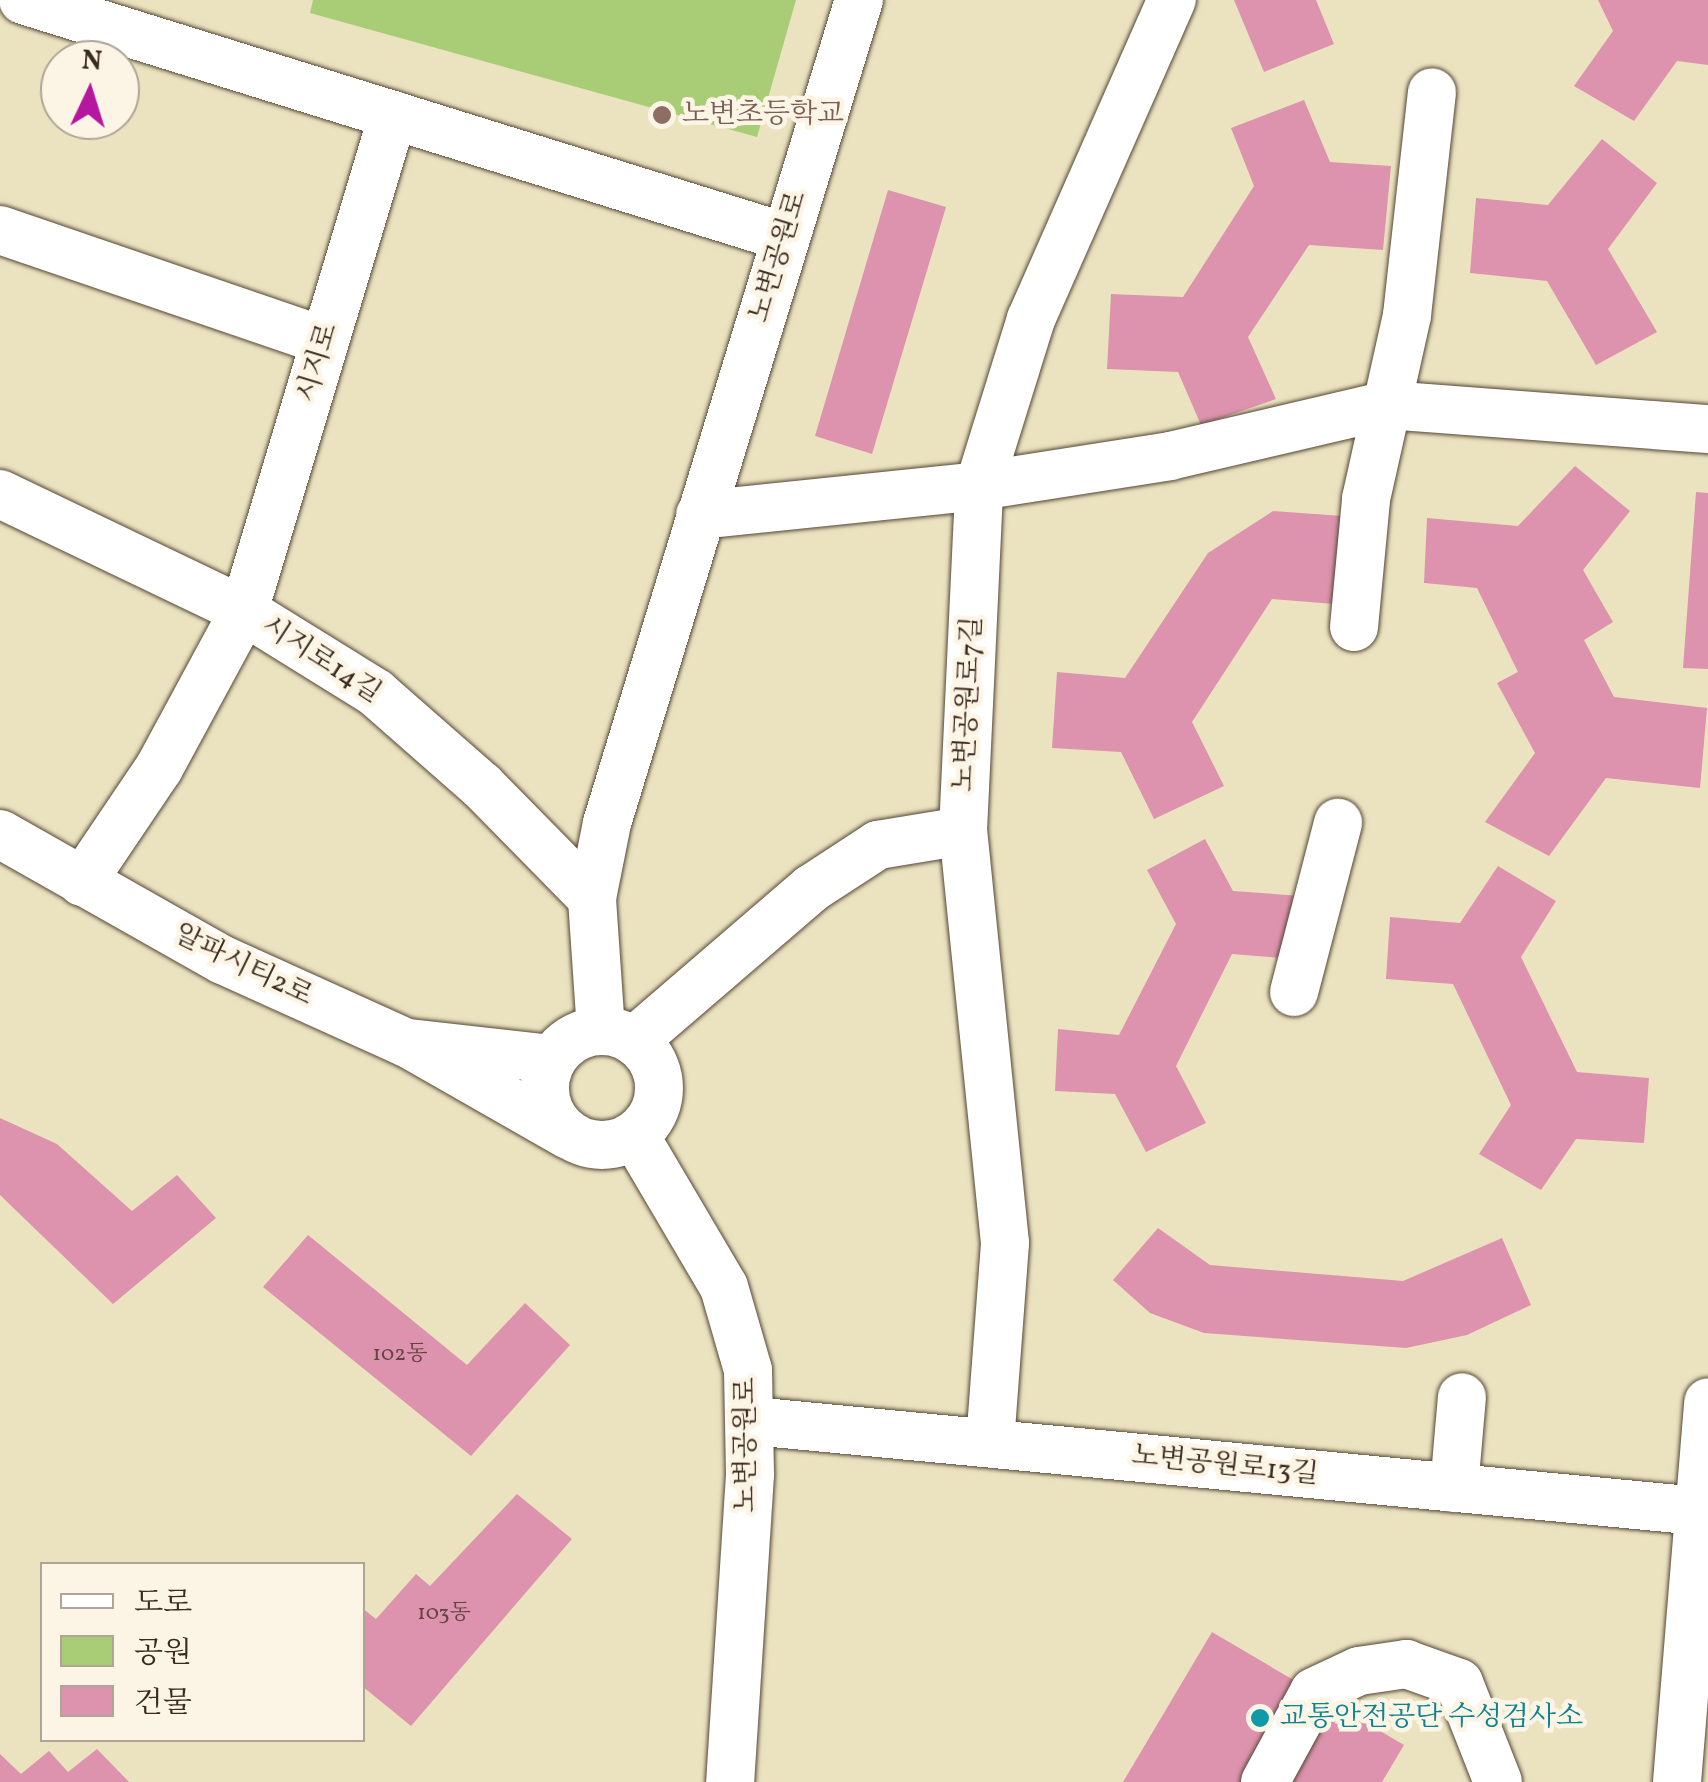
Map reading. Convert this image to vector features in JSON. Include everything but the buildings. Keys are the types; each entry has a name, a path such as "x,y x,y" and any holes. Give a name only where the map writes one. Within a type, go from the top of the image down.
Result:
{"street":[{"path":"23,0 785,237"},
{"name":"노변공원로","path":"617,1036 592,898 607,823 859,0"},
{"name":"노변공원로7길","path":"990,1443 1005,1243 963,831 979,486 1031,319 1172,0"},
{"path":"1354,627 1366,500 1407,315 1432,92"},
{"name":"시지로","path":"244,611 393,115"},
{"path":"0,230 325,340"},
{"path":"700,514 979,486 1170,456 1387,405 1708,429"},
{"name":"시지로14길","path":"0,494 244,611 376,693 482,786 592,898"},
{"path":"82,882 158,768 244,611"},
{"path":"1294,992 1338,822"},
{"path":"578,1141 550,1115 544,1077 564,1044 617,1036 812,888 878,845 963,831"},
{"name":"알파시티2로","path":"0,834 222,960 407,1043"},
{"path":"407,1043 578,1141 598,1146 635,1136 657,1105 660,1086 647,1052 617,1036"},
{"path":"407,1043 552,1059"},
{"name":"노변공원로","path":"635,1136 724,1286 748,1370 752,1421 730,1782"},
{"path":"1454,1488 1462,1397"},
{"path":"1677,1782 1708,1402"},
{"name":"노변공원로13길","path":"752,1421 1698,1511"},
{"path":"1265,1782 1314,1692 1359,1671 1406,1664 1459,1682 1498,1782"}],"green space":[{"path":"313,0 796,0 757,137 310,13"}],"place":[{"name":"노변초등학교","path":"662,115"},
{"name":"교통안전공단 수성검사소","path":"1260,1718"}]}
